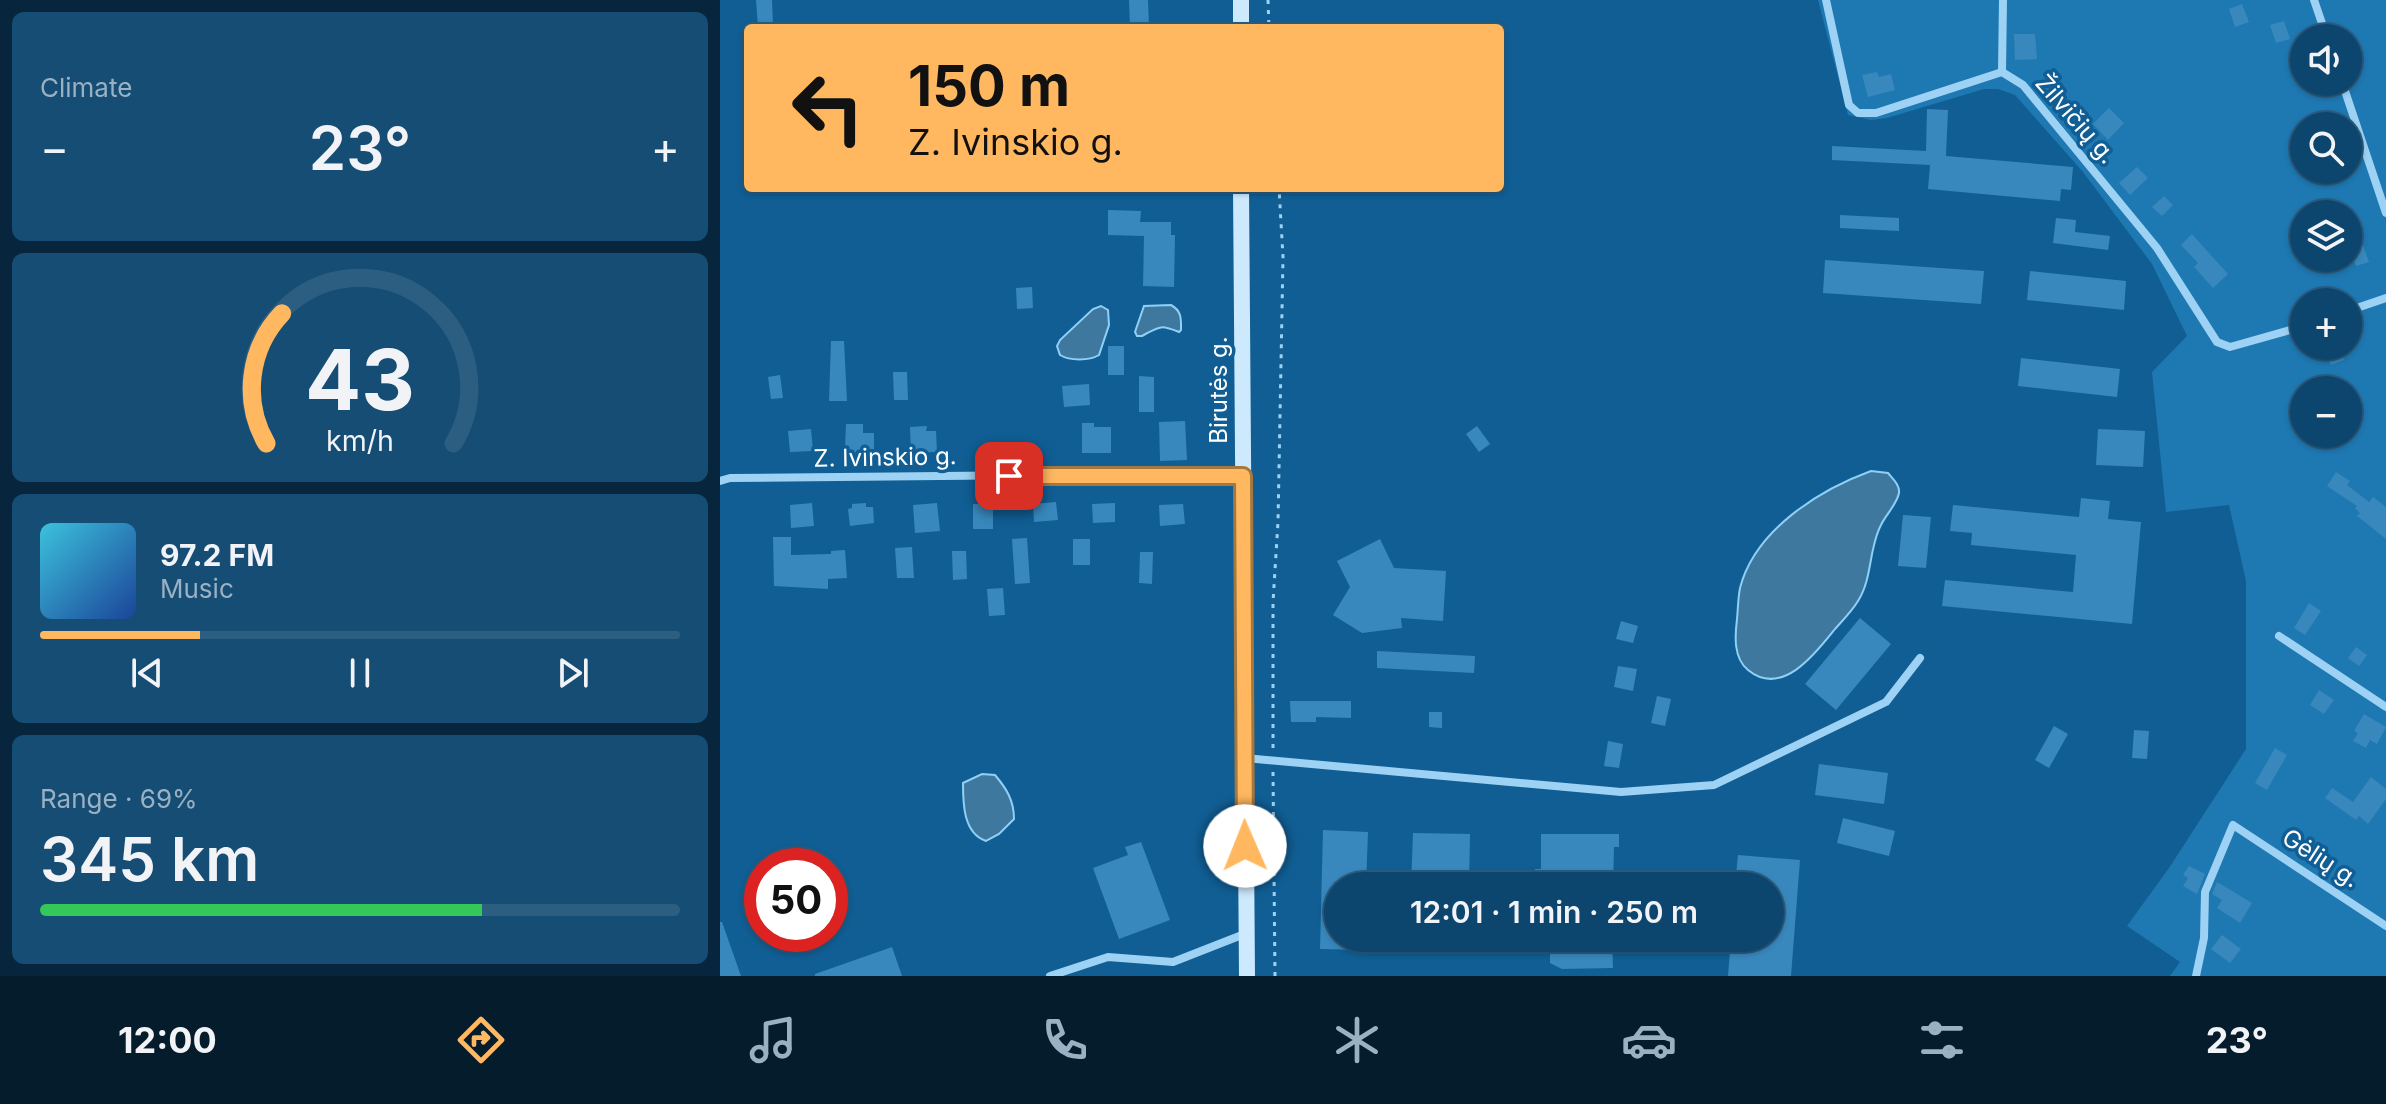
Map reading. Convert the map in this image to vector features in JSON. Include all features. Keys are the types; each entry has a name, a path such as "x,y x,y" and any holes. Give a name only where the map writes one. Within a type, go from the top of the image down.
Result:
{"main road":[{"path":"1241,0 1241,24"},
{"name":"Birutės g.","path":"1241,192 1247,976"}],"street":[{"name":"Žilvičių g.","path":"1826,0 1849,105 1858,113 1876,113 2002,72 2023,85 2157,248 2217,342 2230,347 2290,330"},
{"path":"2002,72 2003,0"},
{"path":"2314,0 2322,24"},
{"path":"2347,96 2386,213"},
{"path":"2362,306 2386,298"},
{"name":"Z. Ivinskio g.","path":"720,481 730,478 1243,476"},
{"path":"2279,636 2386,707"},
{"path":"1244,758 1621,792 1714,785 1886,702 1920,658"},
{"name":"Gėlių g.","path":"2196,976 2204,938 2205,892 2233,825 2386,926"},
{"path":"1050,976 1108,957 1173,962 1247,933"}],"path":[{"path":"1268,0 1269,24"},
{"path":"1275,976 1273,602 1278,522 1283,257 1279,192"}],"shaded area":[{"path":"1818,0 2386,0 2386,976 2170,976 2180,962 2127,926 2169,868 2246,749 2246,581 2229,505 2166,512 2152,372 2187,336 2152,264 2083,172 2015,95 1998,89 1984,89 1871,120 1848,115"},
{"path":"1171,305 1180,316 1179,332 1159,328 1137,336 1135,332 1144,306"},
{"path":"1101,306 1108,310 1109,325 1099,355 1080,360 1060,355 1057,346 1060,340 1093,309"},
{"path":"1871,471 1888,473 1899,493 1878,532 1866,584 1858,601 1797,669 1773,679 1748,670 1736,646 1738,600 1748,567 1759,548 1774,531 1811,501"},
{"path":"982,774 995,775 1009,795 1014,812 1014,819 999,834 986,841 978,837 969,824 963,799 963,783"}],"building":[{"path":"756,0 772,0 773,24 758,24"},
{"path":"1129,0 1148,0 1149,24 1130,24"},
{"path":"2242,4 2249,22 2235,27 2229,9"},
{"path":"2284,21 2290,39 2276,43 2270,25"},
{"path":"2014,34 2035,34 2037,59 2015,60"},
{"path":"1877,72 1879,77 1891,74 1895,90 1868,97 1862,75"},
{"path":"2109,108 2124,123 2108,140 2093,124"},
{"path":"1927,109 1948,110 1946,156 2073,167 2071,190 2061,189 2060,201 1928,189 1930,165 1832,160 1832,146 1926,151"},
{"path":"2137,167 2148,178 2130,195 2119,183"},
{"path":"2164,196 2173,205 2162,216 2152,207"},
{"path":"1108,210 1141,211 1140,222 1171,222 1171,235 1175,235 1174,287 1143,286 1144,236 1108,235"},
{"path":"1840,215 1899,218 1899,231 1840,228"},
{"path":"2056,218 2076,220 2075,232 2110,236 2108,250 2053,243"},
{"path":"2192,234 2228,274 2213,288 2194,267 2198,263 2181,245"},
{"path":"2362,243 2369,262 2362,264"},
{"path":"1825,260 1984,271 1981,304 1823,293"},
{"path":"2030,271 2126,281 2124,310 2027,300"},
{"path":"1032,287 1033,308 1017,309 1016,288"},
{"path":"831,341 844,341 847,401 829,401"},
{"path":"1108,346 1124,346 1124,375 1108,375"},
{"path":"2021,358 2120,369 2117,397 2018,386"},
{"path":"893,372 907,372 908,400 894,400"},
{"path":"780,375 783,398 771,399 768,377"},
{"path":"1139,376 1154,377 1154,412 1139,412"},
{"path":"1089,384 1090,405 1064,407 1062,386"},
{"path":"1185,421 1187,460 1160,461 1159,422"},
{"path":"1082,423 1111,427 1111,453 1082,453"},
{"path":"846,424 863,424 863,433 874,433 874,450 867,450 867,455 853,454 854,450 845,449"},
{"path":"927,426 926,431 936,431 937,452 911,453 910,427"},
{"path":"1477,426 1490,444 1479,452 1466,434"},
{"path":"811,429 813,451 790,452 788,431"},
{"path":"2098,429 2145,431 2143,467 2096,465"},
{"path":"2336,472 2350,481 2347,485 2369,502 2373,497 2386,507 2386,539 2357,516 2360,513 2355,508 2357,506 2327,486"},
{"path":"2081,498 2110,501 2108,519 2141,522 2132,624 1942,606 1945,580 2073,592 2076,555 1971,545 1972,533 1950,531 1953,505 2079,517"},
{"path":"1056,502 1058,520 1034,522 1033,504"},
{"path":"812,503 814,526 791,528 790,505"},
{"path":"866,503 866,507 873,507 874,523 850,526 848,509 852,508 852,504"},
{"path":"937,503 940,531 915,533 913,505"},
{"path":"1115,503 1115,522 1093,523 1092,504"},
{"path":"973,504 993,504 993,529 973,529"},
{"path":"1183,504 1185,524 1160,526 1159,505"},
{"path":"1903,515 1931,517 1926,568 1898,566"},
{"path":"773,537 791,537 791,555 831,554 831,551 845,550 847,578 828,579 828,589 774,586"},
{"path":"1027,538 1030,583 1015,584 1012,539"},
{"path":"1073,539 1090,539 1090,565 1073,565"},
{"path":"1380,539 1394,568 1446,571 1443,621 1401,618 1402,628 1362,633 1333,615 1350,587 1337,561"},
{"path":"912,547 914,578 897,578 895,548"},
{"path":"952,551 966,551 967,579 953,580"},
{"path":"1140,552 1153,552 1152,584 1139,583"},
{"path":"1003,588 1005,615 989,616 987,589"},
{"path":"2309,603 2321,611 2305,635 2294,628"},
{"path":"1860,618 1891,644 1836,710 1805,684"},
{"path":"1621,621 1638,626 1633,643 1616,639"},
{"path":"2356,647 2367,655 2359,666 2348,658"},
{"path":"1377,651 1475,656 1474,673 1377,668"},
{"path":"1618,666 1637,669 1633,691 1614,687"},
{"path":"2319,690 2334,700 2324,714 2310,705"},
{"path":"1657,696 1671,699 1665,726 1651,723"},
{"path":"1290,701 1351,701 1351,718 1316,717 1316,722 1291,722"},
{"path":"1429,712 1442,712 1442,728 1429,727"},
{"path":"2364,714 2386,727 2377,744 2370,740 2366,748 2353,741 2358,733 2354,731"},
{"path":"2054,726 2068,734 2049,768 2035,760"},
{"path":"2134,730 2149,731 2147,759 2132,758"},
{"path":"1608,741 1623,744 1619,768 1604,766"},
{"path":"2275,748 2287,755 2267,790 2255,783"},
{"path":"1819,764 1888,773 1884,804 1815,795"},
{"path":"2371,777 2386,789 2386,799 2368,824 2359,816 2356,820 2325,798 2332,788 2353,802"},
{"path":"1843,818 1895,831 1889,856 1837,843"},
{"path":"1323,830 1368,832 1367,872 1324,872 1324,949 1320,949"},
{"path":"1413,833 1470,834 1469,872 1412,872"},
{"path":"1541,834 1619,834 1619,847 1614,847 1613,872 1535,872 1535,869 1541,869"},
{"path":"1141,842 1170,920 1119,939 1093,868 1128,855 1125,847"},
{"path":"1738,855 1800,860 1791,976 1728,976 1730,952 1784,952 1784,872 1736,872"},
{"path":"2189,866 2205,874 2197,894 2183,886 2188,878 2183,875"},
{"path":"2217,882 2252,903 2240,923 2217,908 2222,900 2212,894"},
{"path":"722,922 741,976 720,976"},
{"path":"2222,935 2241,949 2230,963 2211,949"},
{"path":"892,947 902,976 815,976 815,974"},
{"path":"1550,952 1612,952 1613,968 1562,969 1550,963"}],"route":[{"path":"1009,476 1243,476 1245,846"}]}
